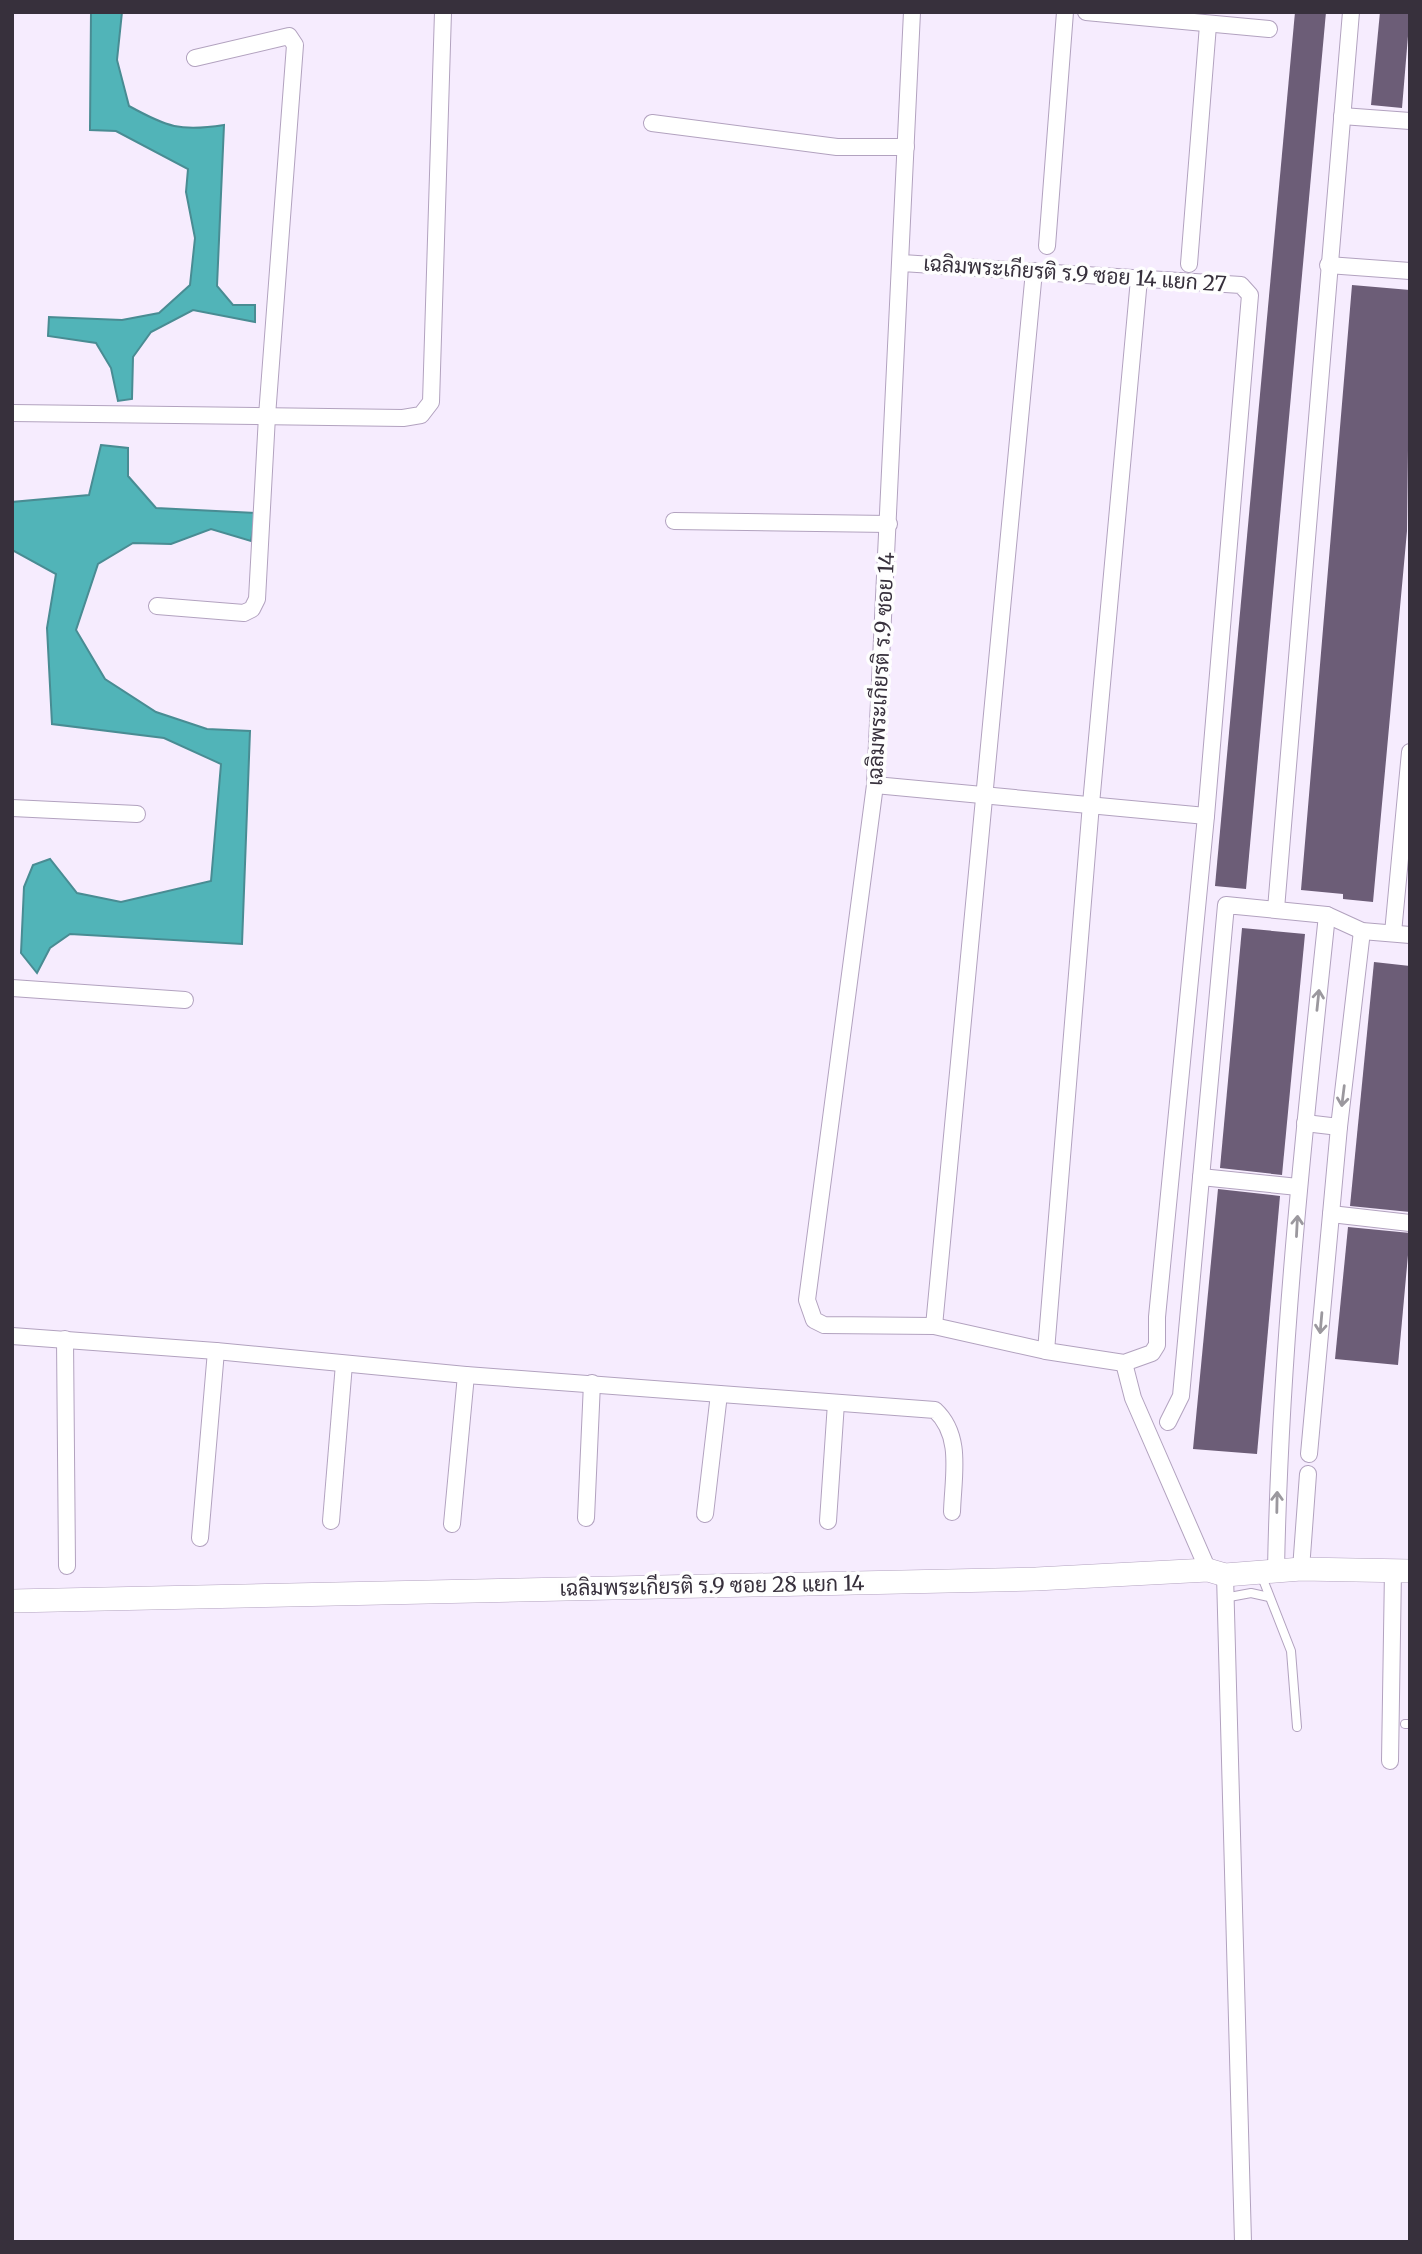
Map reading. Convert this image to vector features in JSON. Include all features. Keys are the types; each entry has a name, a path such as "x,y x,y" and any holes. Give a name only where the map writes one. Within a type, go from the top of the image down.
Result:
{"street":[{"path":"12,413 403,418 421,415 431,402 443,12"},
{"name":"เฉลิมพระเกียรติ ร.9 ซอย 14","path":"912,12 875,785 807,1300 814,1320 824,1325 934,1326"},
{"path":"1046,246 1065,12"},
{"path":"1086,12 1269,29"},
{"path":"1276,909 1351,12"},
{"path":"1189,264 1208,25"},
{"path":"157,606 244,613 253,609 257,599 267,416 295,45 289,36 195,58"},
{"path":"1342,116 1410,121"},
{"path":"652,123 837,146 906,148"},
{"name":"เฉลิมพระเกียรติ ร.9 ซอย 14 แยก 27","path":"902,263 1241,285 1247,289 1250,295 1206,816"},
{"path":"1328,265 1410,271"},
{"path":"875,785 982,796 1091,804 1206,816 1157,1317 1157,1345 1153,1353 1124,1363 1046,1350 934,1326 982,796 1034,271"},
{"path":"1046,1350 1091,804 1139,279"},
{"path":"674,521 889,524"},
{"path":"1168,1422 1181,1396 1226,905 1327,915 1362,931 1402,934 1410,752"},
{"path":"12,808 137,814"},
{"path":"1265,1571 1279,1461 1298,1187 1327,915"},
{"path":"1310,1454 1326,1257 1362,931"},
{"path":"12,988 185,1000"},
{"path":"1305,1123 1339,1127"},
{"path":"1201,1177 1298,1187"},
{"path":"1331,1214 1410,1223"},
{"path":"1295,1254 1326,1257"},
{"path":"12,1336 216,1351 466,1376 592,1383 935,1410 947,1422 954,1439 952,1511"},
{"path":"65,1339 67,1566"},
{"path":"200,1538 216,1351"},
{"path":"1124,1363 1133,1398 1219,1581 1243,2242"},
{"path":"331,1521 344,1364"},
{"path":"452,1524 466,1376"},
{"path":"586,1518 592,1383"},
{"path":"705,1514 719,1394"},
{"path":"828,1521 836,1403"},
{"path":"1301,1569 1308,1474"},
{"path":"1390,1761 1401,1570"},
{"name":"เฉลิมพระเกียรติ ร.9 ซอย 28 แยก 14","path":"12,1601 1036,1579 1219,1581 1265,1571 1401,1570"}],"lane":[{"path":"1265,1571 1264,1582 1291,1651 1297,1727"},
{"path":"1219,1581 1269,1597"}],"water":[{"path":"91,12 122,12 117,60 129,106 174,126 196,128 224,125 217,286 233,305 255,305 255,322 193,310 151,332 133,357 132,399 118,401 111,368 96,343 48,336 49,317 122,320 159,313 190,285 195,238 186,192 188,169 116,131 90,130"},
{"path":"101,445 128,448 128,476 156,508 256,513 251,541 211,529 171,544 133,543 98,564 76,630 105,679 156,712 207,729 250,731 242,944 70,934 50,948 37,973 21,953 24,887 33,865 50,859 77,893 121,902 211,881 221,764 164,738 52,724 47,628 56,574 12,550 12,502 89,495"}],"building":[{"path":"1295,12 1326,12 1246,889 1215,886"},
{"path":"1380,12 1410,12 1402,108 1371,105"},
{"path":"1352,285 1410,290 1407,531 1373,902 1343,899 1343,894 1301,890"},
{"path":"1242,928 1305,934 1282,1175 1220,1168"},
{"path":"1374,962 1410,966 1410,1212 1350,1206"},
{"path":"1218,1189 1280,1196 1257,1454 1193,1449"},
{"path":"1348,1227 1410,1233 1398,1365 1335,1359"}]}
